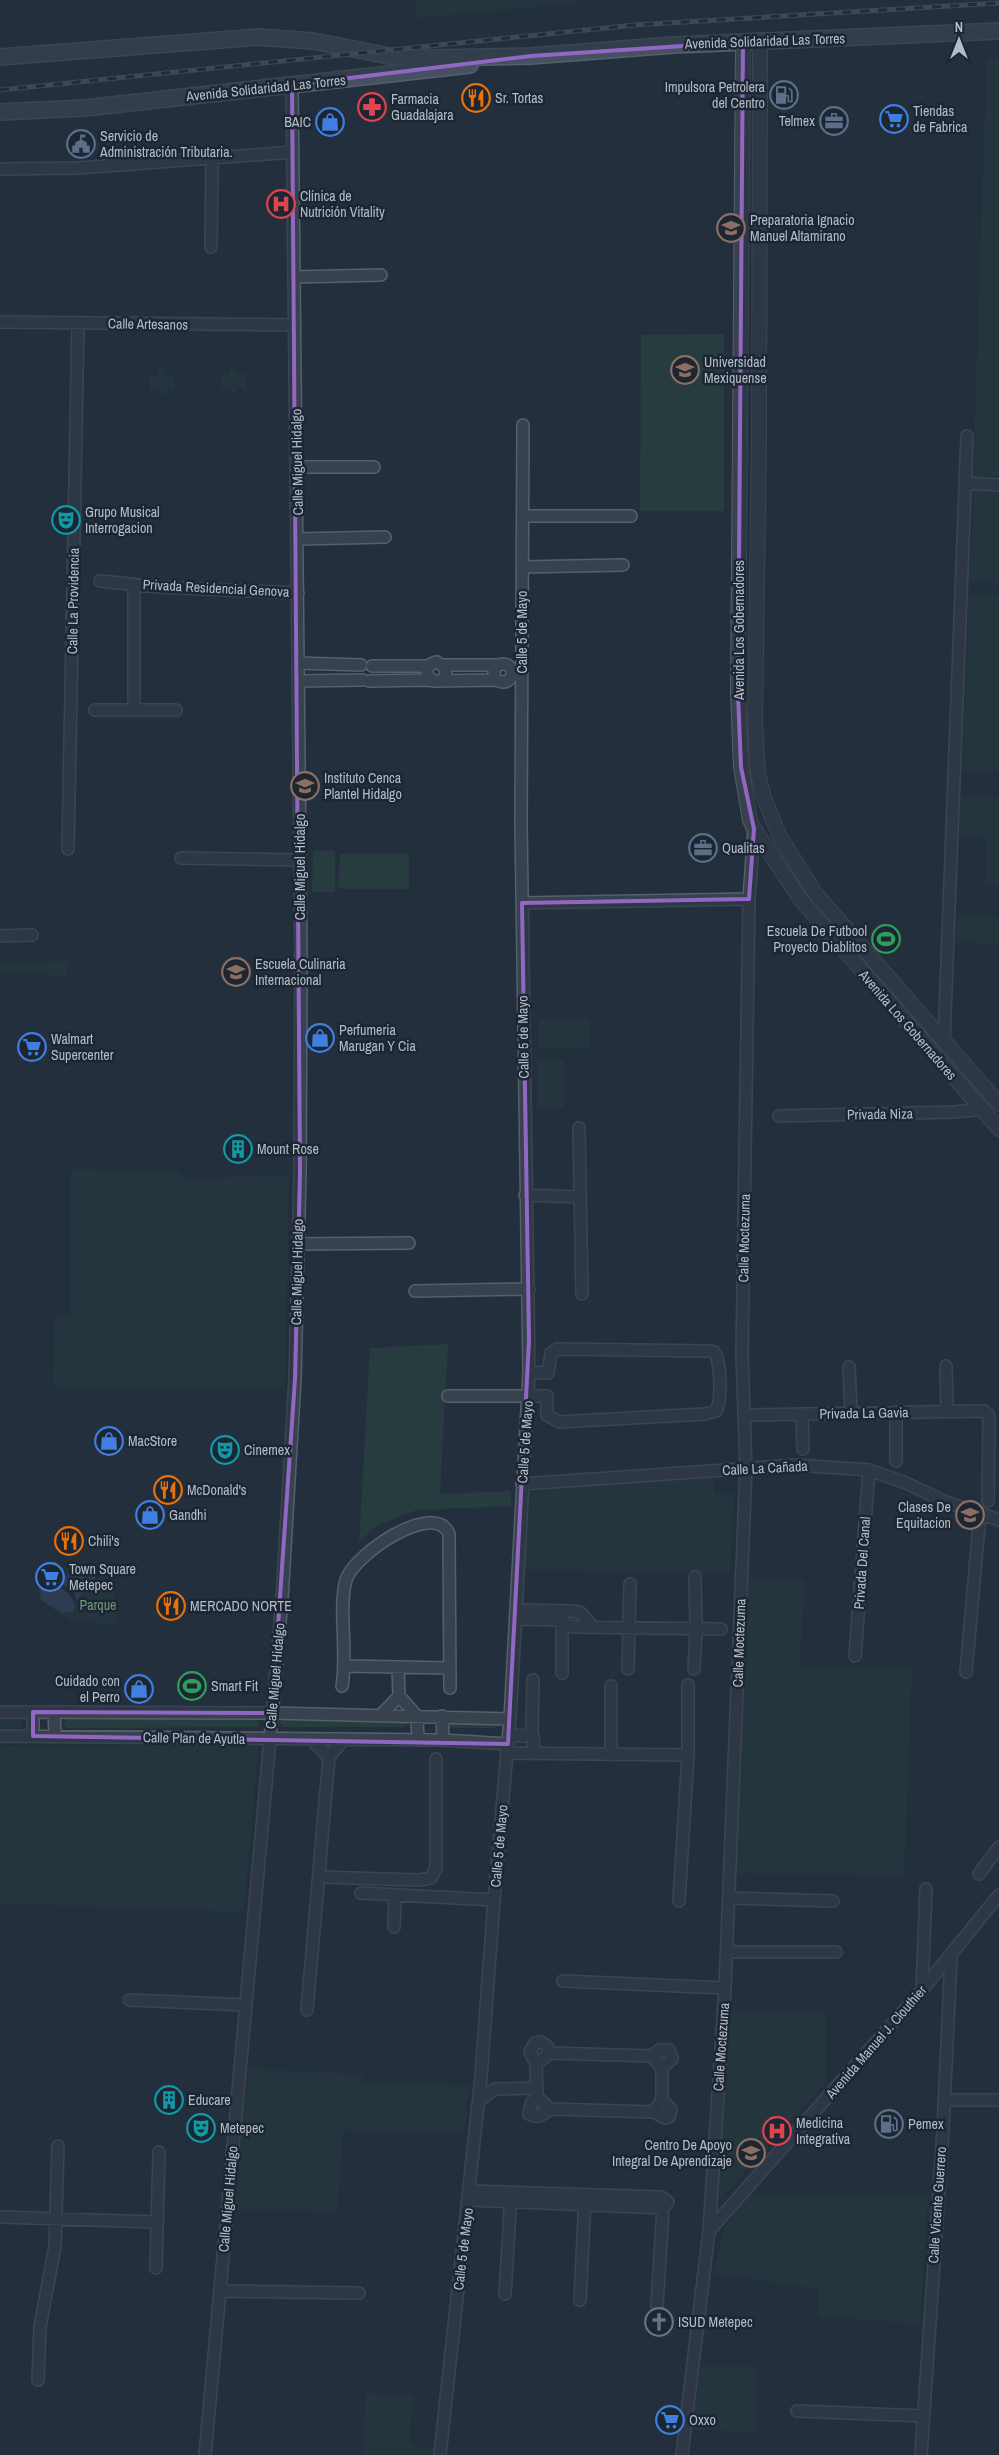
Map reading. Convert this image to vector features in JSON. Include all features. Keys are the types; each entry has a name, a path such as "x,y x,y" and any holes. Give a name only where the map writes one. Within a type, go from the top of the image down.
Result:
{"main road":[{"name":"Avenida Solidaridad Las Torres","path":"0,57 258,37 314,41 403,58 531,56 743,42 999,31"},
{"name":"Avenida Solidaridad Las Torres","path":"0,112 85,108 438,70 531,56"}],"street":[{"name":"Avenida Los Gobernadores","path":"743,42 739,732 744,790 750,820 801,900 999,1128"},
{"name":"Avenida Los Gobernadores","path":"760,42 758,104 755,750 764,798 780,837 815,893 999,1104"},
{"name":"Calle Miguel Hidalgo","path":"205,2455 282,1599 294,1388 298,1244 300,860 292,86"},
{"path":"743,104 758,104"},
{"path":"0,169 78,168 293,152"},
{"path":"211,247 212,158"},
{"path":"294,276 381,275"},
{"name":"Calle Artesanos","path":"0,322 295,325"},
{"name":"Calle La Providencia","path":"68,849 78,323"},
{"name":"Calle 5 de Mayo","path":"440,2455 481,2077 510,1719 529,1372 522,903 523,425"},
{"path":"944,1041 967,436"},
{"path":"297,467 374,467"},
{"path":"966,483 999,485"},
{"path":"523,516 631,516"},
{"path":"739,534 757,534"},
{"path":"298,539 385,537"},
{"path":"523,567 623,565"},
{"name":"Privada Residencial Genova","path":"100,581 160,587 298,593"},
{"name":"Privada Residencial Genova","path":"134,584 134,710"},
{"path":"298,663 367,666 429,666 437,662 444,665 498,665 503,663 509,666 512,674 506,681 298,681"},
{"path":"442,680 446,671 444,665"},
{"path":"366,681 375,674 367,666"},
{"path":"429,666 427,675 430,680"},
{"path":"95,710 176,710"},
{"name":"Calle Moctezuma","path":"682,2455 709,2231 727,1952 746,1468 742,1354 749,898 754,829"},
{"path":"181,858 300,860"},
{"path":"522,903 749,898"},
{"path":"0,936 32,935"},
{"name":"Privada Niza","path":"779,1116 955,1112 982,1109"},
{"path":"579,1128 582,1294"},
{"path":"525,1195 580,1197"},
{"path":"298,1244 409,1243"},
{"path":"415,1291 529,1289"},
{"path":"448,1396 547,1396 548,1415 559,1422 704,1414 716,1411 719,1402 719,1360 714,1352 557,1349 551,1353 548,1373 529,1372"},
{"path":"849,1366 850,1413"},
{"path":"946,1366 947,1412"},
{"name":"Privada La Gavia","path":"744,1415 984,1411 988,1414 989,1419 988,1501"},
{"path":"896,1412 896,1461"},
{"path":"802,1414 803,1449"},
{"name":"Calle La Cañada","path":"522,1484 795,1465 869,1470 999,1520"},
{"name":"Privada Del Canal","path":"855,1656 869,1470"},
{"path":"966,1672 980,1514"},
{"path":"342,1686 346,1666 344,1596 346,1578 363,1556 382,1542 413,1526 434,1522 446,1528 449,1534 450,1688"},
{"path":"694,1669 696,1629 695,1577"},
{"path":"628,1669 630,1584"},
{"path":"516,1614 574,1611 581,1614 593,1627"},
{"path":"516,1614 562,1620 569,1626 721,1629"},
{"path":"562,1620 562,1673"},
{"path":"346,1666 450,1668"},
{"path":"398,1667 399,1696 417,1716 418,1740"},
{"path":"533,1680 532,1731 535,1754"},
{"path":"678,1901 688,1755 688,1685"},
{"path":"611,1686 611,1755"},
{"path":"381,1715 399,1696"},
{"name":"Calle Plan de Ayutla","path":"0,1712 381,1715 510,1719"},
{"path":"33,1712 33,1736"},
{"path":"54,1712 55,1735"},
{"path":"442,1716 443,1740"},
{"path":"508,1744 532,1731"},
{"name":"Calle Plan de Ayutla","path":"0,1736 443,1740 508,1744"},
{"path":"311,1739 329,1758"},
{"path":"307,2010 329,1758 344,1739"},
{"path":"508,1744 535,1754 688,1755"},
{"path":"319,1877 418,1880 431,1878 436,1868 436,1759"},
{"path":"979,1874 999,1848"},
{"path":"922,1990 926,1889"},
{"path":"361,1893 494,1900"},
{"path":"394,1927 395,1895"},
{"name":"Avenida Manuel J. Clouthier","path":"709,2231 922,1990 999,1895"},
{"path":"729,1898 833,1901"},
{"path":"727,1952 836,1952"},
{"name":"Calle Vicente Guerrero","path":"921,2455 944,2100 951,1956"},
{"path":"563,1981 725,1988"},
{"path":"130,2000 246,2005"},
{"path":"550,2053 652,2056 662,2068 662,2100 654,2112 550,2110 535,2117 529,2114 537,2093 536,2064 550,2053"},
{"path":"481,2077 495,2089 537,2093 550,2110"},
{"path":"479,2101 495,2089"},
{"path":"944,2100 999,2100"},
{"path":"38,2380 40,2327 53,2264 57,2219 58,2146"},
{"path":"156,2268 159,2152"},
{"path":"469,2196 584,2201 663,2208 657,2306"},
{"path":"505,2294 511,2198"},
{"path":"580,2300 584,2201"},
{"path":"0,2217 156,2222"},
{"path":"220,2291 359,2292"},
{"path":"797,2411 924,2416"}],"highlighted area":[{"path":"743,42 738,694 741,767 754,829 749,899 522,903 529,1340 508,1744 33,1736 33,1712 272,1713 295,1379 300,1172 292,85 531,56"}],"green space":[{"path":"415,0 578,0 579,3 417,18"},
{"path":"999,57 999,476 973,476 987,58"},
{"path":"724,334 724,511 640,511 641,335"},
{"path":"231,367 234,367 235,374 242,375 245,370 246,393 243,388 238,388 236,393 232,393 229,387 224,387 221,393 221,370 222,373 229,375"},
{"path":"163,368 163,375 171,376 174,371 174,395 171,389 166,389 164,395 160,395 157,388 153,388 150,394 149,371 153,376 158,376 159,369"},
{"path":"974,491 999,492 999,583 969,582"},
{"path":"999,596 999,771 962,771 969,597"},
{"path":"961,797 999,797 999,886 985,885 987,839 960,838"},
{"path":"313,851 335,851 335,892 312,892"},
{"path":"405,853 409,855 409,887 407,889 342,889 338,886 340,854"},
{"path":"957,916 999,918 999,944 956,942"},
{"path":"67,961 67,977 53,977 52,974 0,974 0,962"},
{"path":"589,1019 590,1049 539,1049 539,1020"},
{"path":"537,1060 564,1060 564,1107 537,1107"},
{"path":"71,1169 175,1170 183,1178 289,1176 285,1389 53,1387 55,1317 71,1316"},
{"path":"448,1344 440,1494 511,1491 511,1506 417,1510 376,1526 359,1542 370,1348"},
{"path":"714,1478 714,1494 734,1494 730,1574 525,1569 529,1489"},
{"name":"Parque","path":"102,1578 100,1583 106,1587 111,1585 114,1589 115,1606 120,1623 101,1624 85,1619 73,1622 64,1615 94,1585 96,1579"},
{"path":"749,1578 805,1581 799,1667 912,1666 904,1875 736,1873"},
{"path":"283,1718 407,1720 408,1723 404,1727 284,1727 280,1723"},
{"path":"0,1719 20,1719 24,1724 21,1728 0,1728"},
{"path":"67,1719 256,1719 260,1723 257,1727 66,1728 63,1724"},
{"path":"445,1723 497,1723 494,1728 449,1728"},
{"path":"255,1745 258,1747 244,1912 0,1903 0,1746"},
{"path":"729,2009 826,2012 826,2082 717,2202"},
{"path":"248,2069 362,2074 361,2084 469,2086 464,2134 343,2130 337,2211 235,2209"},
{"path":"749,2195 928,2197 920,2324 818,2316 819,2289 715,2274 723,2229"},
{"path":"701,2366 757,2367 756,2433 692,2429"},
{"path":"366,2393 413,2395 409,2446 433,2448 433,2455 363,2455"}],"water":[{"path":"69,1574 94,1574 96,1577 91,1589 83,1593 75,1604 73,1612 66,1612 64,1615 41,1600 39,1590"}],"pier":[{"path":"57,1581 67,1587 82,1587 88,1592 74,1591 77,1602 75,1604 69,1594 53,1582"}],"railway":[{"path":"0,90 635,25 999,3"}],"place":[{"name":"Impulsora Petrolera del Centro","path":"784,95"},
{"name":"Sr. Tortas","path":"476,98"},
{"name":"Farmacia Guadalajara","path":"372,107"},
{"name":"Tiendas de Fabrica","path":"894,119"},
{"name":"Telmex","path":"834,121"},
{"name":"BAIC","path":"330,122"},
{"name":"Servicio de Administración Tributaria.","path":"81,144"},
{"name":"Clínica de Nutrición Vitality","path":"281,204"},
{"name":"Preparatoria Ignacio Manuel Altamirano","path":"731,228"},
{"name":"Universidad Mexiquense","path":"685,370"},
{"name":"Grupo Musical Interrogacion","path":"66,520"},
{"name":"Instituto Cenca Plantel Hidalgo","path":"305,786"},
{"name":"Qualitas","path":"703,848"},
{"name":"Escuela De Futbool Proyecto Diablitos","path":"886,939"},
{"name":"Escuela Culinaria Internacional","path":"236,972"},
{"name":"Perfumeria Marugan Y Cia","path":"320,1038"},
{"name":"Walmart Supercenter","path":"32,1047"},
{"name":"Mount Rose","path":"238,1149"},
{"name":"MacStore","path":"109,1441"},
{"name":"Cinemex","path":"225,1450"},
{"name":"McDonald's","path":"168,1490"},
{"name":"Gandhi","path":"150,1515"},
{"name":"Clases De Equitacion","path":"970,1515"},
{"name":"Chili's","path":"69,1541"},
{"name":"Town Square Metepec","path":"50,1577"},
{"name":"MERCADO NORTE","path":"171,1606"},
{"name":"Smart Fit","path":"192,1686"},
{"name":"Cuidado con el Perro","path":"139,1689"},
{"name":"Educare","path":"169,2100"},
{"name":"Pemex","path":"889,2124"},
{"name":"Metepec","path":"201,2128"},
{"name":"Medicina Integrativa","path":"777,2131"},
{"name":"Centro De Apoyo Integral De Aprendizaje","path":"751,2153"},
{"name":"ISUD Metepec","path":"659,2322"},
{"name":"Oxxo","path":"670,2420"}]}
